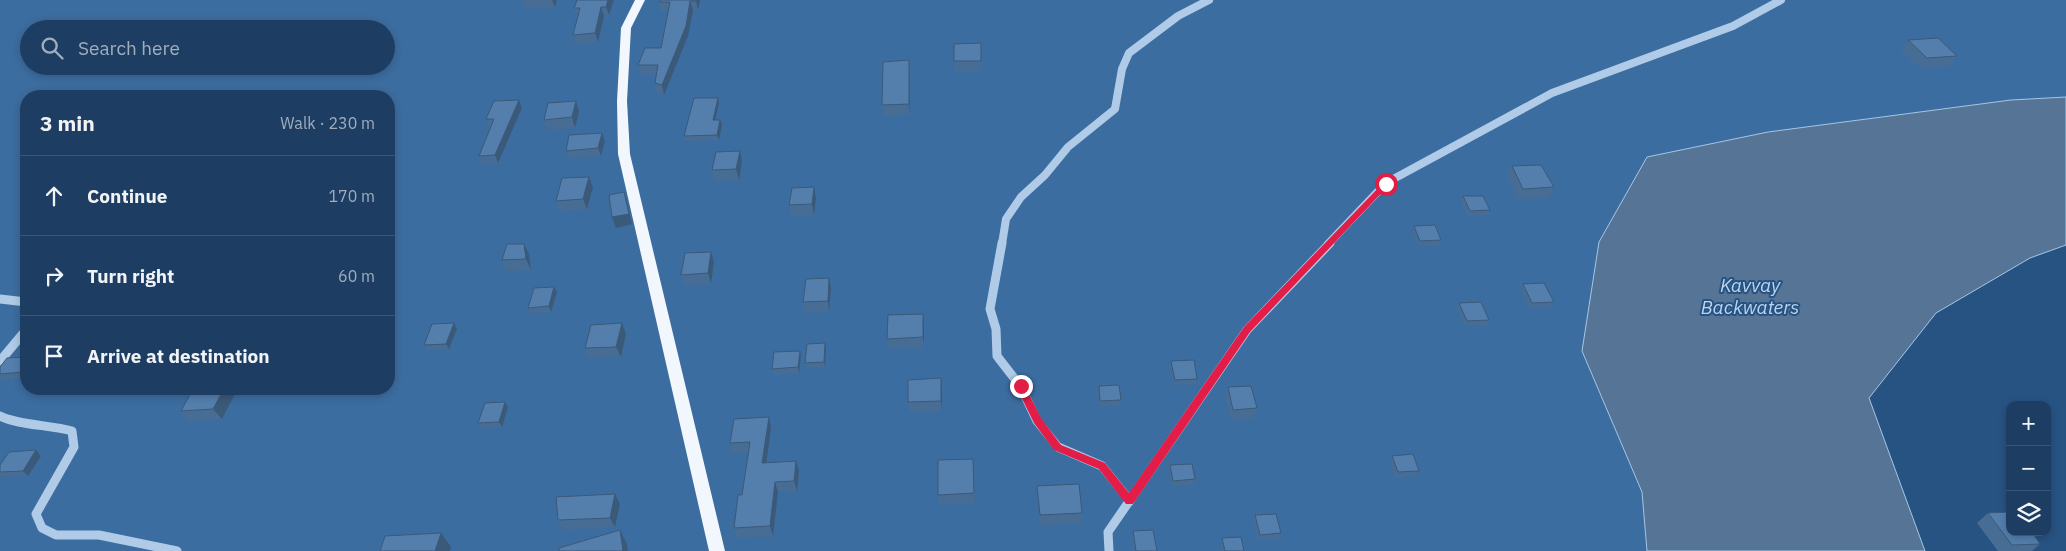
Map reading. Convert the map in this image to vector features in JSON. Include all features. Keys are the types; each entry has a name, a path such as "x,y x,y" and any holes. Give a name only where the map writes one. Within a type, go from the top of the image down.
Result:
{"main road":[{"path":"640,0 626,28 622,102 624,154 717,551"}],"street":[{"path":"1130,501 1102,466 1058,447 1037,421 1021,386 997,356 996,329 990,309 995,277 1006,219 1021,197 1045,175 1068,146 1115,109 1122,69 1129,53 1178,16 1209,0"},
{"path":"1109,551 1108,532 1247,330 1386,184 1552,93 1733,26 1781,0"},
{"path":"0,299 20,301"},
{"path":"1,358 20,337"},
{"path":"0,416 7,420 54,426 72,431 74,447 36,514 42,528 56,535 98,535 177,551"}],"shaded area":[{"path":"0,0 2066,0 2066,97 2011,100 1768,132 1647,158 1582,351 1642,492 1647,551 0,551"}],"water":[{"name":"Kavvay Backwaters","path":"2066,97 2066,245 2030,258 1936,313 1869,398 1925,551 1647,551 1642,492 1582,351 1599,242 1647,157 1768,132 2011,100"}],"building":[{"path":"577,0 608,0 606,7 601,7 595,33 573,35 580,8 574,8"},
{"path":"660,0 696,0 690,1 686,26 662,85 655,83 658,65 638,65 645,48 661,48 670,2 659,2"},
{"path":"1938,38 1957,56 1927,58 1908,40"},
{"path":"981,43 981,61 954,61 954,44"},
{"path":"909,60 909,104 882,105 883,62"},
{"path":"694,98 718,98 713,120 720,120 717,135 684,136"},
{"path":"519,100 495,155 479,156 494,119 486,119 494,101"},
{"path":"576,101 572,117 544,120 548,103"},
{"path":"602,133 598,148 566,151 569,135"},
{"path":"740,151 736,169 712,170 716,152"},
{"path":"1541,165 1554,187 1523,189 1512,166"},
{"path":"589,177 583,199 556,201 562,178"},
{"path":"814,187 812,204 789,205 792,188"},
{"path":"624,192 629,214 612,217 609,195"},
{"path":"1463,196 1483,196 1490,210 1470,211"},
{"path":"1435,225 1441,240 1420,241 1414,226"},
{"path":"507,244 524,244 526,259 502,260"},
{"path":"711,252 708,273 681,275 685,253"},
{"path":"829,278 828,301 803,302 806,279"},
{"path":"1544,283 1554,302 1532,303 1523,284"},
{"path":"554,287 549,306 528,308 534,288"},
{"path":"1481,302 1489,320 1467,321 1459,303"},
{"path":"923,314 923,337 887,339 888,315"},
{"path":"454,323 446,344 424,345 432,324"},
{"path":"622,323 616,347 585,348 591,325"},
{"path":"825,343 824,362 805,363 807,344"},
{"path":"800,351 798,367 772,369 774,352"},
{"path":"20,357 20,372 0,374 0,367 7,358"},
{"path":"1194,360 1197,379 1175,380 1171,361"},
{"path":"941,378 941,401 908,402 908,380"},
{"path":"1119,385 1121,400 1100,401 1099,386"},
{"path":"1251,386 1257,408 1233,410 1228,387"},
{"path":"190,395 221,395 213,409 181,411"},
{"path":"505,402 499,422 478,423 485,403"},
{"path":"769,417 762,463 796,461 794,481 775,482 770,526 734,528 738,495 742,495 750,442 730,443 734,419"},
{"path":"36,450 23,471 0,472 0,465 9,452"},
{"path":"1413,454 1419,471 1398,472 1392,456"},
{"path":"973,459 974,493 938,495 938,460"},
{"path":"1192,464 1195,479 1173,481 1170,465"},
{"path":"1079,484 1082,513 1040,515 1037,486"},
{"path":"615,494 610,518 558,520 556,497"},
{"path":"2006,512 2006,536 2035,536 2040,544 2012,545 1988,513"},
{"path":"1276,514 1281,533 1260,535 1255,515"},
{"path":"620,530 623,551 559,551 559,548"},
{"path":"1153,530 1157,551 1136,551 1133,531"},
{"path":"441,533 435,551 380,551 385,536"},
{"path":"1241,537 1244,551 1225,551 1222,538"}],"route":[{"path":"1021,386 1037,421 1058,447 1102,466 1130,501 1247,330 1386,184"}]}
